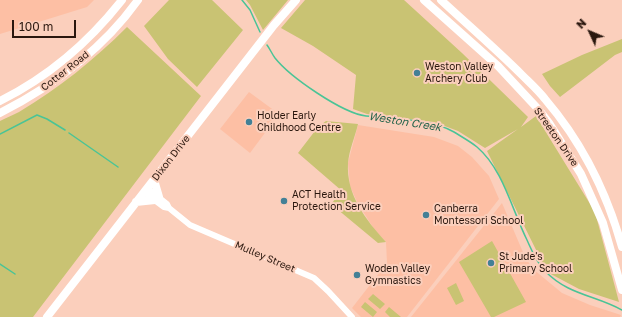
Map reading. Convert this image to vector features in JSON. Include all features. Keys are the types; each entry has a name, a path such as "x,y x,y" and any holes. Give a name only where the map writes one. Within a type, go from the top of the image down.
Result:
{"main road":[{"name":"Cotter Road","path":"0,101 37,79 72,53 102,25 122,0"},
{"name":"Cotter Road","path":"0,113 28,98 68,71 106,37 138,0"},
{"name":"Dixon Drive","path":"47,317 274,25 296,0"},
{"name":"Streeton Drive","path":"424,0 498,66 539,110 549,123 581,174 603,223 622,290"},
{"path":"430,0 448,17 453,26"},
{"name":"Streeton Drive","path":"441,0 509,62 544,97 560,118 588,162 606,201 622,247"},
{"path":"136,202 157,198 154,180"}],"street":[{"name":"Mulley Street","path":"146,190 157,198 164,207 169,208 190,225 314,278 352,317"},
{"path":"615,264 622,271"}],"shaded area":[{"path":"0,0 94,0 87,7 0,34"},
{"path":"169,0 212,0 243,30 197,87 168,59 144,26"},
{"path":"246,0 288,0 263,30"},
{"name":"Weston Valley Archery Club","path":"305,0 404,0 462,53 528,117 521,127 536,116 595,212 619,302 579,289 547,272 487,151 518,129 485,148 458,131 434,122 367,114 353,109 356,75 313,46 281,28"},
{"path":"127,27 201,96 33,317 0,317 0,121 34,103 62,83 102,51"},
{"path":"622,39 622,52 615,55 560,97 542,74 582,55"},
{"name":"Holder Early Childhood Centre","path":"249,92 279,114 250,153 220,129"},
{"path":"326,121 358,124 348,163 350,186 365,216 386,242 378,243 331,204 342,191 298,153 318,127"},
{"name":"Canberra Montessori School","path":"358,125 434,137 458,146 472,157 489,176 499,199 407,317 361,317 352,308 387,263 386,242 374,229 357,202 350,186 348,163"},
{"name":"St Jude's Primary School","path":"502,203 525,257 533,269 562,293 590,305 621,315 620,317 411,317"},
{"path":"492,241 526,302 494,317 491,317 459,262"},
{"path":"456,283 464,301 456,305 447,288"},
{"path":"373,294 385,304 380,309 368,299"},
{"path":"365,302 377,312 373,317 361,307"},
{"path":"389,307 401,317 390,317 385,312"}],"waterway":[{"name":"Weston Creek","path":"242,0 250,10 260,32"},
{"name":"Weston Creek","path":"267,45 275,58 292,75 317,93 344,108 366,116 412,120 435,124 454,132 475,145 486,156 500,178 533,252 542,268 554,279 572,290 622,310"},
{"path":"0,134 37,115 65,130"},
{"path":"69,133 118,167"},
{"path":"0,264 15,274"}],"place":[{"name":"Weston Valley Archery Club","path":"417,73"},
{"name":"Holder Early Childhood Centre","path":"249,122"},
{"name":"ACT Health Protection Service","path":"284,201"},
{"name":"Canberra Montessori School","path":"426,215"},
{"name":"St Jude's Primary School","path":"491,263"},
{"name":"Woden Valley Gymnastics","path":"357,275"}]}
